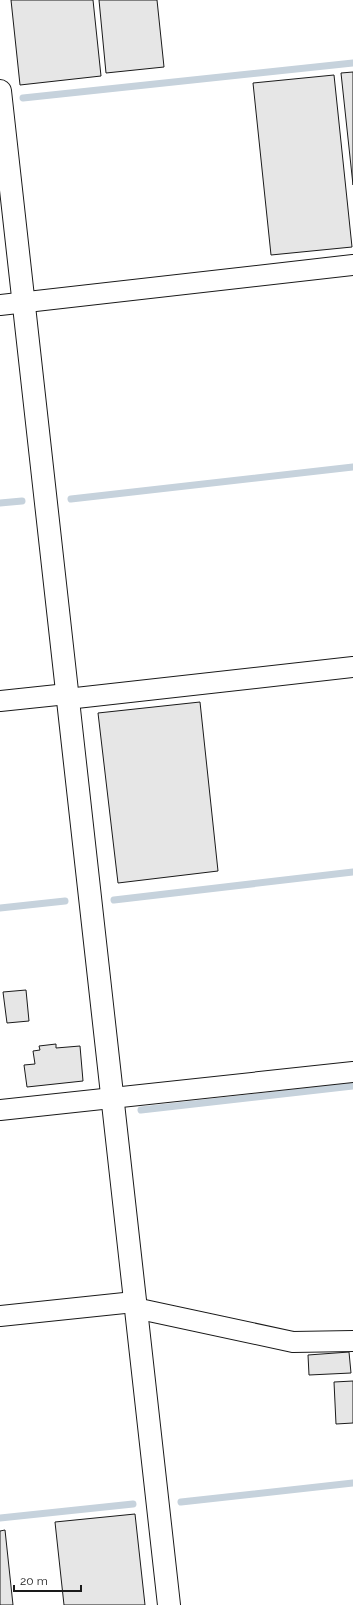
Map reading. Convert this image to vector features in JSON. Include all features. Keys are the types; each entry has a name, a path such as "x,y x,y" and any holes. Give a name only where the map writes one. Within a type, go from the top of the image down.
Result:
{"street":[{"path":"0,91 169,1605"},
{"path":"0,305 353,266"},
{"path":"0,701 67,696 353,667"},
{"path":"0,1110 353,1072"},
{"path":"0,1316 135,1305 293,1342 353,1341"}],"building":[{"path":"11,0 93,0 101,76 20,85"},
{"path":"99,0 157,0 164,67 106,73"},
{"path":"353,72 353,185 341,73"},
{"path":"334,75 352,247 271,255 253,83"},
{"path":"200,702 218,871 118,883 98,713"},
{"path":"26,990 29,1021 7,1023 3,992"},
{"path":"56,1044 56,1048 80,1046 83,1081 27,1087 24,1065 35,1064 33,1051 40,1050 39,1046"},
{"path":"349,1352 351,1373 309,1375 308,1355"},
{"path":"353,1381 353,1423 336,1424 334,1382"},
{"path":"135,1514 145,1605 64,1605 55,1522"},
{"path":"5,1530 13,1605 0,1605 0,1531"}],"waterway":[{"path":"23,98 353,63"},
{"path":"71,499 353,467"},
{"path":"0,503 22,501"},
{"path":"114,900 353,872"},
{"path":"0,908 65,901"},
{"path":"141,1110 353,1086"},
{"path":"181,1502 353,1483"},
{"path":"0,1518 133,1504"}]}
